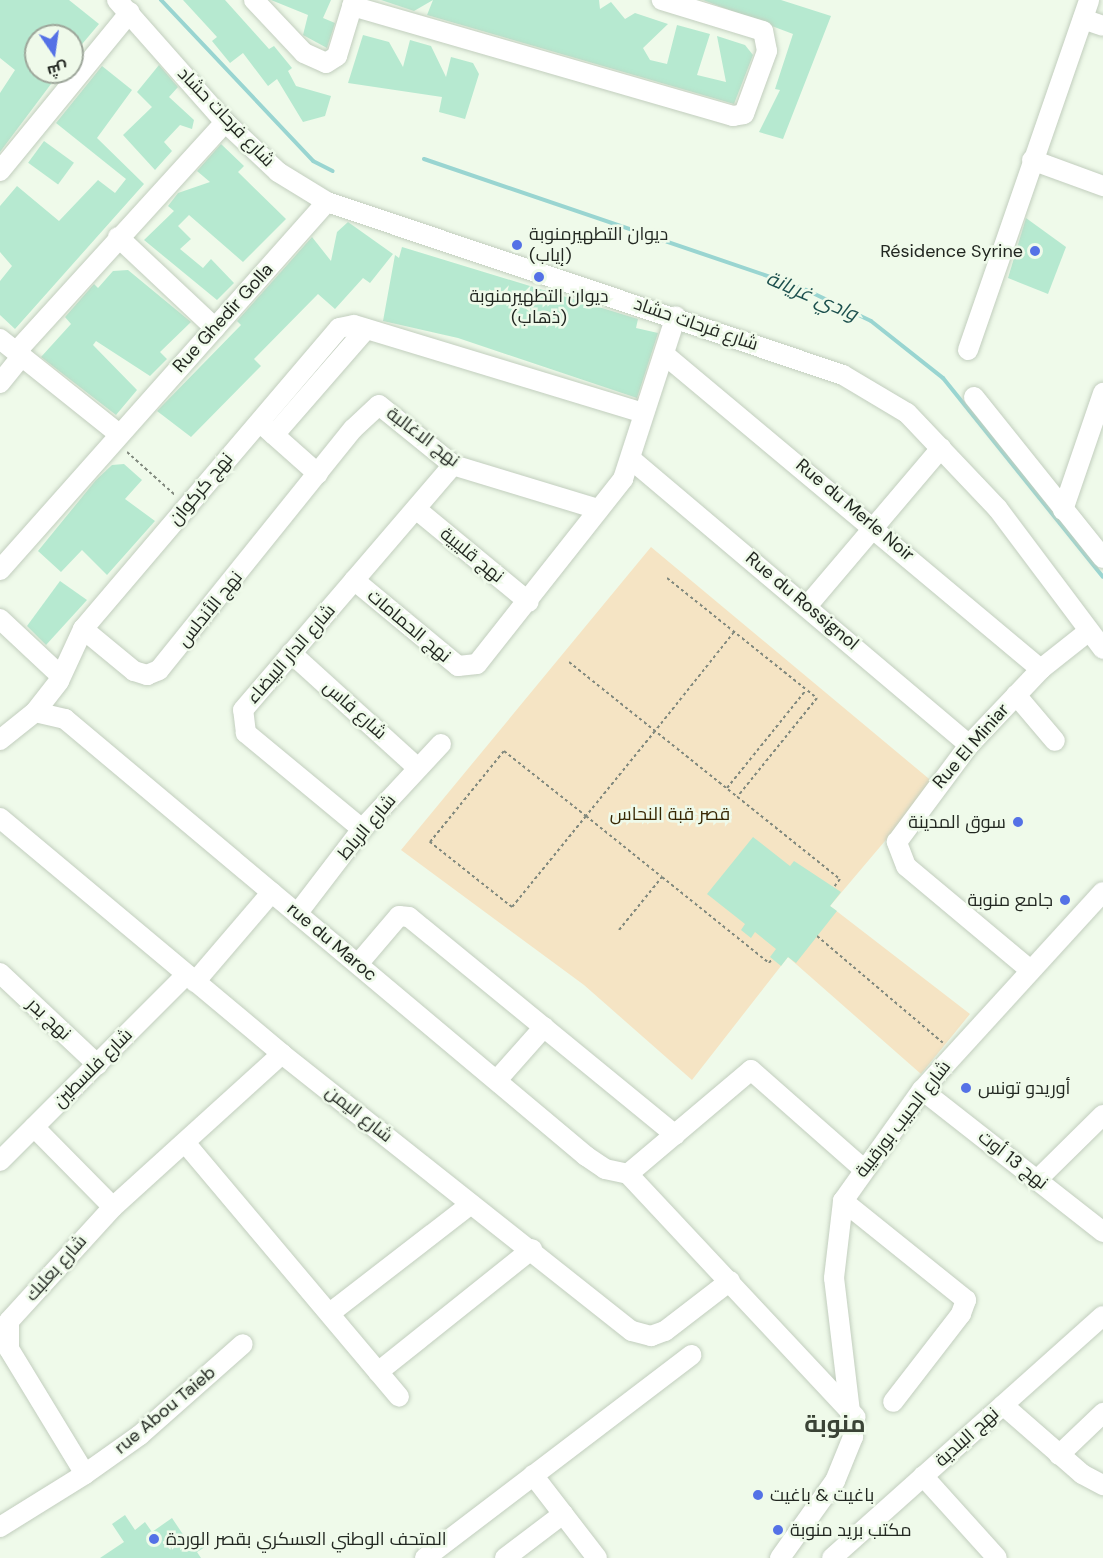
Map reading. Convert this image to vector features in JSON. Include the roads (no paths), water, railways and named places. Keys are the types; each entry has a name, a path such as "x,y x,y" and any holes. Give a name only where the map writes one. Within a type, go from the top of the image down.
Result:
{"street":[{"path":"254,0 311,59 326,63 340,49 353,3 733,116 744,114 767,51 764,31 662,0"},
{"path":"968,350 1089,0"},
{"path":"0,171 123,6"},
{"name":"شارع فرحات حشاد","path":"123,6 225,122 278,172 327,202 676,316 843,375 907,413 998,509 1103,649"},
{"path":"1083,19 1103,26"},
{"path":"0,383 19,354 118,237 225,122"},
{"path":"1032,160 1103,186"},
{"name":"Rue Ghedir Golla","path":"0,570 327,202"},
{"path":"118,237 215,328"},
{"path":"529,602 632,460 643,413 665,355 676,316"},
{"name":"نهج كركوان","path":"60,678 83,629 339,328 366,329 643,413"},
{"path":"274,435 366,329"},
{"path":"0,339 117,437"},
{"name":"Rue du Merle Noir","path":"665,355 874,525 1041,669"},
{"path":"1067,514 1103,393"},
{"path":"974,397 1103,558"},
{"name":"نهج الاغالبة","path":"318,474 353,429 379,405 453,465 598,509"},
{"path":"259,421 318,474"},
{"path":"1067,514 1103,425"},
{"path":"808,606 941,448"},
{"name":"Rue du Rossignol","path":"632,460 808,606 969,745"},
{"name":"شارع الدار البيضاء","path":"362,829 241,723 243,710 453,465"},
{"name":"نهج الأندلس","path":"83,629 134,671 147,675 159,670 318,474"},
{"name":"نهج قليبية","path":"416,509 529,602"},
{"name":"نهج الحمامات","path":"354,580 466,669 529,602"},
{"path":"0,619 60,678 64,719"},
{"name":"Rue El Miniar","path":"1029,969 898,855 899,835 969,745 1041,669 1089,631"},
{"name":"شارع فاس","path":"291,653 418,768"},
{"path":"3,732 35,712 60,678"},
{"path":"1016,695 1055,741"},
{"name":"rue du Maroc","path":"35,712 64,719 596,1163 628,1174"},
{"name":"شارع الرباط","path":"297,914 362,829 441,744"},
{"name":"شارع اليمن","path":"0,818 282,1054 632,1331 651,1336 730,1281"},
{"name":"شارع فلسطين","path":"0,1161 191,978 272,892"},
{"name":"شارع الحبيب بورقيبة","path":"780,1558 842,1470 855,1417 834,1278 843,1201 862,1168 922,1090 1029,969 1103,892"},
{"path":"358,964 403,914 675,1135"},
{"name":"نهج بدر","path":"0,973 98,1065"},
{"path":"497,1080 544,1027"},
{"name":"شارع بعلبك","path":"85,1474 9,1349 5,1334 9,1321 113,1207 187,1145 282,1054"},
{"path":"855,1417 628,1174 751,1070 862,1168"},
{"name":"نهج 13 أوت","path":"922,1090 1103,1232"},
{"path":"1038,1179 1103,1114"},
{"path":"34,1127 113,1207"},
{"path":"187,1145 399,1397"},
{"path":"843,1201 966,1300 962,1314 893,1402"},
{"path":"330,1313 471,1204"},
{"path":"378,1372 532,1250"},
{"name":"نهج البلدية","path":"832,1558 1103,1316"},
{"name":"rue Abou Taieb","path":"85,1474 140,1435 243,1344"},
{"path":"425,1558 691,1354"},
{"path":"1003,1406 1059,1455 1103,1485"},
{"path":"1059,1455 1103,1413"},
{"path":"0,1527 85,1474"},
{"path":"533,1475 597,1558"},
{"path":"923,1476 995,1557"},
{"path":"505,1558 563,1514"}],"waterway":[{"path":"161,0 313,161 333,171"},
{"name":"وادي غريانة","path":"424,159 798,286 871,321 943,378 1103,577"}],"place":[{"name":"ديوان التطهيرمنوبة (إياب)","path":"517,245"},
{"name":"Résidence Syrine","path":"1035,251"},
{"name":"ديوان التطهيرمنوبة (ذهاب)","path":"539,277"},
{"name":"سوق المدينة","path":"1018,822"},
{"name":"جامع منوبة","path":"1065,900"},
{"name":"أوريدو تونس","path":"966,1088"},
{"name":"باغيت & باغيت","path":"758,1495"},
{"name":"مكتب بريد منوبة","path":"778,1530"},
{"name":"المتحف الوطني العسكري بقصر الوردة","path":"154,1539"}],"district":[{"name":"منوبة","path":"835,1424"}],"park label":[{"name":"قصر قبة النحاس","path":"670,814"}]}
